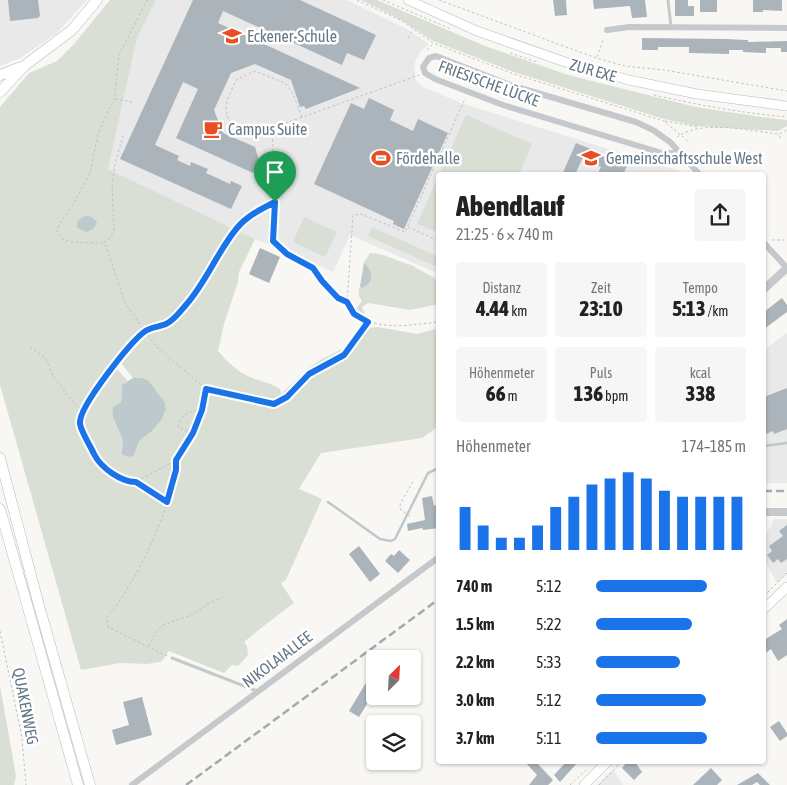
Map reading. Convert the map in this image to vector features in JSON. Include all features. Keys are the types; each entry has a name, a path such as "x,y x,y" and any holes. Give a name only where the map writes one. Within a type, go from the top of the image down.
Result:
{"highway":[{"path":"0,92 24,66 72,30 98,0"},
{"path":"0,75 24,66"},
{"path":"0,458 38,602 90,785"},
{"path":"0,509 78,785"}],"main road":[{"name":"ZUR EXE","path":"408,0 477,31 529,51 629,80 697,94 787,106"},
{"path":"766,607 787,587"},
{"path":"584,785 605,764"}],"street":[{"path":"607,30 629,28 787,28"},
{"name":"FRIESISCHE LÜCKE","path":"679,153 662,153 503,105 425,73 423,67 429,58 436,56 536,94 636,122 654,130 670,142 697,172"},
{"path":"766,242 787,268 766,288"},
{"path":"766,512 787,512"},
{"name":"NIKOLAIALLEE","path":"132,785 436,559"}],"lane":[{"path":"668,0 671,28"},
{"path":"172,658 257,691"}],"path":[{"path":"123,136 115,164 112,184 114,230 111,237 103,243 72,242 62,239 57,232 59,225 74,203 90,173 98,134 114,99 119,55 147,0"},
{"path":"357,0 402,21 433,43 514,74 664,121 700,128 779,134 787,130"},
{"path":"439,0 596,58 625,66 664,70 787,91"},
{"path":"408,38 414,29"},
{"path":"596,58 607,30"},
{"path":"427,51 433,43"},
{"path":"302,117 292,92 285,83 255,71 236,80 226,106 229,122 232,126 251,132 272,128 425,73"},
{"path":"436,322 395,326 368,322 354,314 347,302 353,215 361,214 405,232 468,92"},
{"path":"114,99 132,102"},
{"path":"664,121 690,143"},
{"path":"272,128 275,202 273,241 287,254 313,268 338,298 347,302"},
{"path":"670,142 680,134 700,128"},
{"path":"779,134 780,138"},
{"path":"206,389 203,408 193,433 176,460 136,482 130,482 117,477 98,461 80,424 82,411 95,388 145,331 168,323 186,305 201,285 221,250 238,227 250,216 275,202"},
{"path":"408,227 436,240"},
{"path":"766,242 787,240"},
{"path":"103,243 106,246 125,303 157,347 206,389 274,404 287,397 309,374 344,355 368,322"},
{"path":"30,347 46,359 54,378 82,411"},
{"path":"193,433 178,427 180,418 193,410 203,408"},
{"path":"172,658 108,628 106,622 107,614 116,607 133,580 154,537 167,502 176,470 176,460"},
{"path":"410,516 401,510 400,505 413,481"},
{"path":"136,482 167,502"},
{"path":"766,594 787,573"},
{"path":"149,647 156,632 164,625 191,615 202,609 206,604 222,598"},
{"name":"QUAKENWEG","path":"0,631 22,738 26,785"},
{"path":"598,785 619,764"},
{"path":"570,785 588,768"}],"shaded area":[{"path":"0,0 87,0 56,34 20,58 0,66"},
{"path":"110,0 156,0 137,38 108,169 255,239 239,272 238,282 224,324 218,351 243,374 276,386 280,389 281,394 307,369 344,348 362,325 367,328 378,327 417,334 436,329 436,428 422,438 321,453 299,489 322,499 286,580 281,583 294,603 244,642 247,646 248,655 238,666 232,665 224,673 169,651 162,661 159,662 148,664 120,663 81,670 0,385 0,107 29,73 57,61 74,44","holes":["121,363 133,378 141,378 165,403 166,409 162,419 152,431 139,441 134,455 121,451 123,440 114,421 117,404 121,402 122,385 128,381 117,369"]},
{"path":"156,0 347,0 407,29 429,44 420,52 414,65 416,80 423,87 461,103 682,172 436,172 436,273 350,235 333,272 253,238 108,169 137,38"},
{"path":"361,0 377,0 485,46 568,75 696,107 787,120 787,126 778,131 696,126 664,119 514,72 433,41 401,20"},
{"path":"466,115 532,144 520,172 440,172"},
{"path":"436,182 436,232 417,224"},
{"path":"82,217 92,217 97,222 93,229 87,232 77,228 77,222"},
{"path":"304,217 337,232 325,257 293,242"},
{"path":"372,227 436,256 436,267 368,236"},
{"path":"370,253 387,256 414,266 436,278 436,305 410,310 368,303 362,307 365,315 356,309 362,301 359,292 363,264"},
{"path":"364,263 371,273 371,280 362,288 360,286"},
{"path":"787,333 787,483 766,483 766,349"},
{"path":"133,378 148,380 165,403 166,409 162,419 152,431 139,441 134,455 129,457 122,454 123,440 114,419 113,407 121,402 122,385"},
{"path":"774,519 787,519 787,574 777,583 766,564 766,535"},
{"path":"0,686 16,776 14,785 0,785"},
{"path":"613,769 623,785 597,785"}],"building":[{"path":"8,0 38,0 40,16 38,18 10,21"},
{"path":"193,0 300,0 376,35 364,60 347,53 342,65 223,11 218,23 360,88 306,109 304,106 300,107 291,80 255,64 231,73 214,110 223,133 255,147 259,160 253,173 176,138 198,89 183,82 155,145 179,156 177,160 190,166 191,162 208,169 206,173 230,184 231,181 242,186 231,209 120,159"},
{"path":"553,0 566,0 567,15 555,16"},
{"path":"593,0 645,0 647,17 632,18 630,6 594,9"},
{"path":"675,0 688,0 688,6 694,6 694,16 675,16"},
{"path":"700,0 717,0 717,12 700,12"},
{"path":"753,0 782,0 782,11 763,10 763,12 753,12"},
{"path":"642,38 725,39 748,40 748,42 787,41 787,52 781,52 781,48 766,48 766,53 729,50 729,54 689,53 689,47 658,47 658,50 642,50"},
{"name":"Fördehalle","path":"369,98 394,110 390,120 413,131 418,119 448,133 404,229 393,224 394,221 314,184 351,103 364,109"},
{"name":"Gemeinschaftsschule West","path":"576,143 627,166 624,172 598,172 601,167 582,159 576,172 563,172"},
{"path":"260,248 280,257 269,283 249,274"},
{"path":"782,298 787,305 787,312 766,328 766,310"},
{"path":"787,388 787,429 774,434 773,431 766,434 766,396"},
{"path":"432,496 434,506 436,505 436,528 423,530 422,528 408,531 407,524 425,520 422,498"},
{"path":"787,525 787,559 781,563 778,559 773,563 767,555 772,551 769,546 783,536 779,531"},
{"path":"359,546 380,574 370,582 349,554"},
{"path":"399,550 410,560 398,573 385,561 391,554 394,556"},
{"path":"787,619 787,655 778,661 771,649 766,653 766,639 782,629 779,625"},
{"path":"366,683 366,705 359,717 349,711"},
{"path":"142,697 152,735 116,745 112,730 129,725 123,702"},
{"path":"779,721 787,733 787,736 780,741 770,727"},
{"path":"527,764 538,764 553,780 548,785 529,785 537,775"},
{"path":"564,764 576,764 560,782 554,775"},
{"path":"625,764 636,764 642,772 634,780 622,768"},
{"path":"711,768 722,780 717,785 693,785"},
{"path":"758,773 770,785 760,785 757,782 752,785 737,785"}],"waterway":[{"path":"766,446 787,443"},
{"path":"328,502 380,539 391,541 395,539 428,473 436,469"}],"railway":[{"path":"766,491 787,491"},
{"path":"186,785 436,601"}],"place":[{"name":"Eckener-Schule","path":"232,36"},
{"name":"Campus Suite","path":"213,129"},
{"name":"Fördehalle","path":"381,158"},
{"name":"Gemeinschaftsschule West","path":"591,158"}],"route":[{"path":"275,202 273,241 287,254 313,268 338,298 347,302 354,314 368,322 344,355 309,374 287,397 274,404 206,389 202,410 193,433 176,460 176,470 167,502 136,482 130,482 117,477 98,461 80,424 82,411 95,388 145,331 168,323 186,305 238,227 250,216 275,202"}]}
